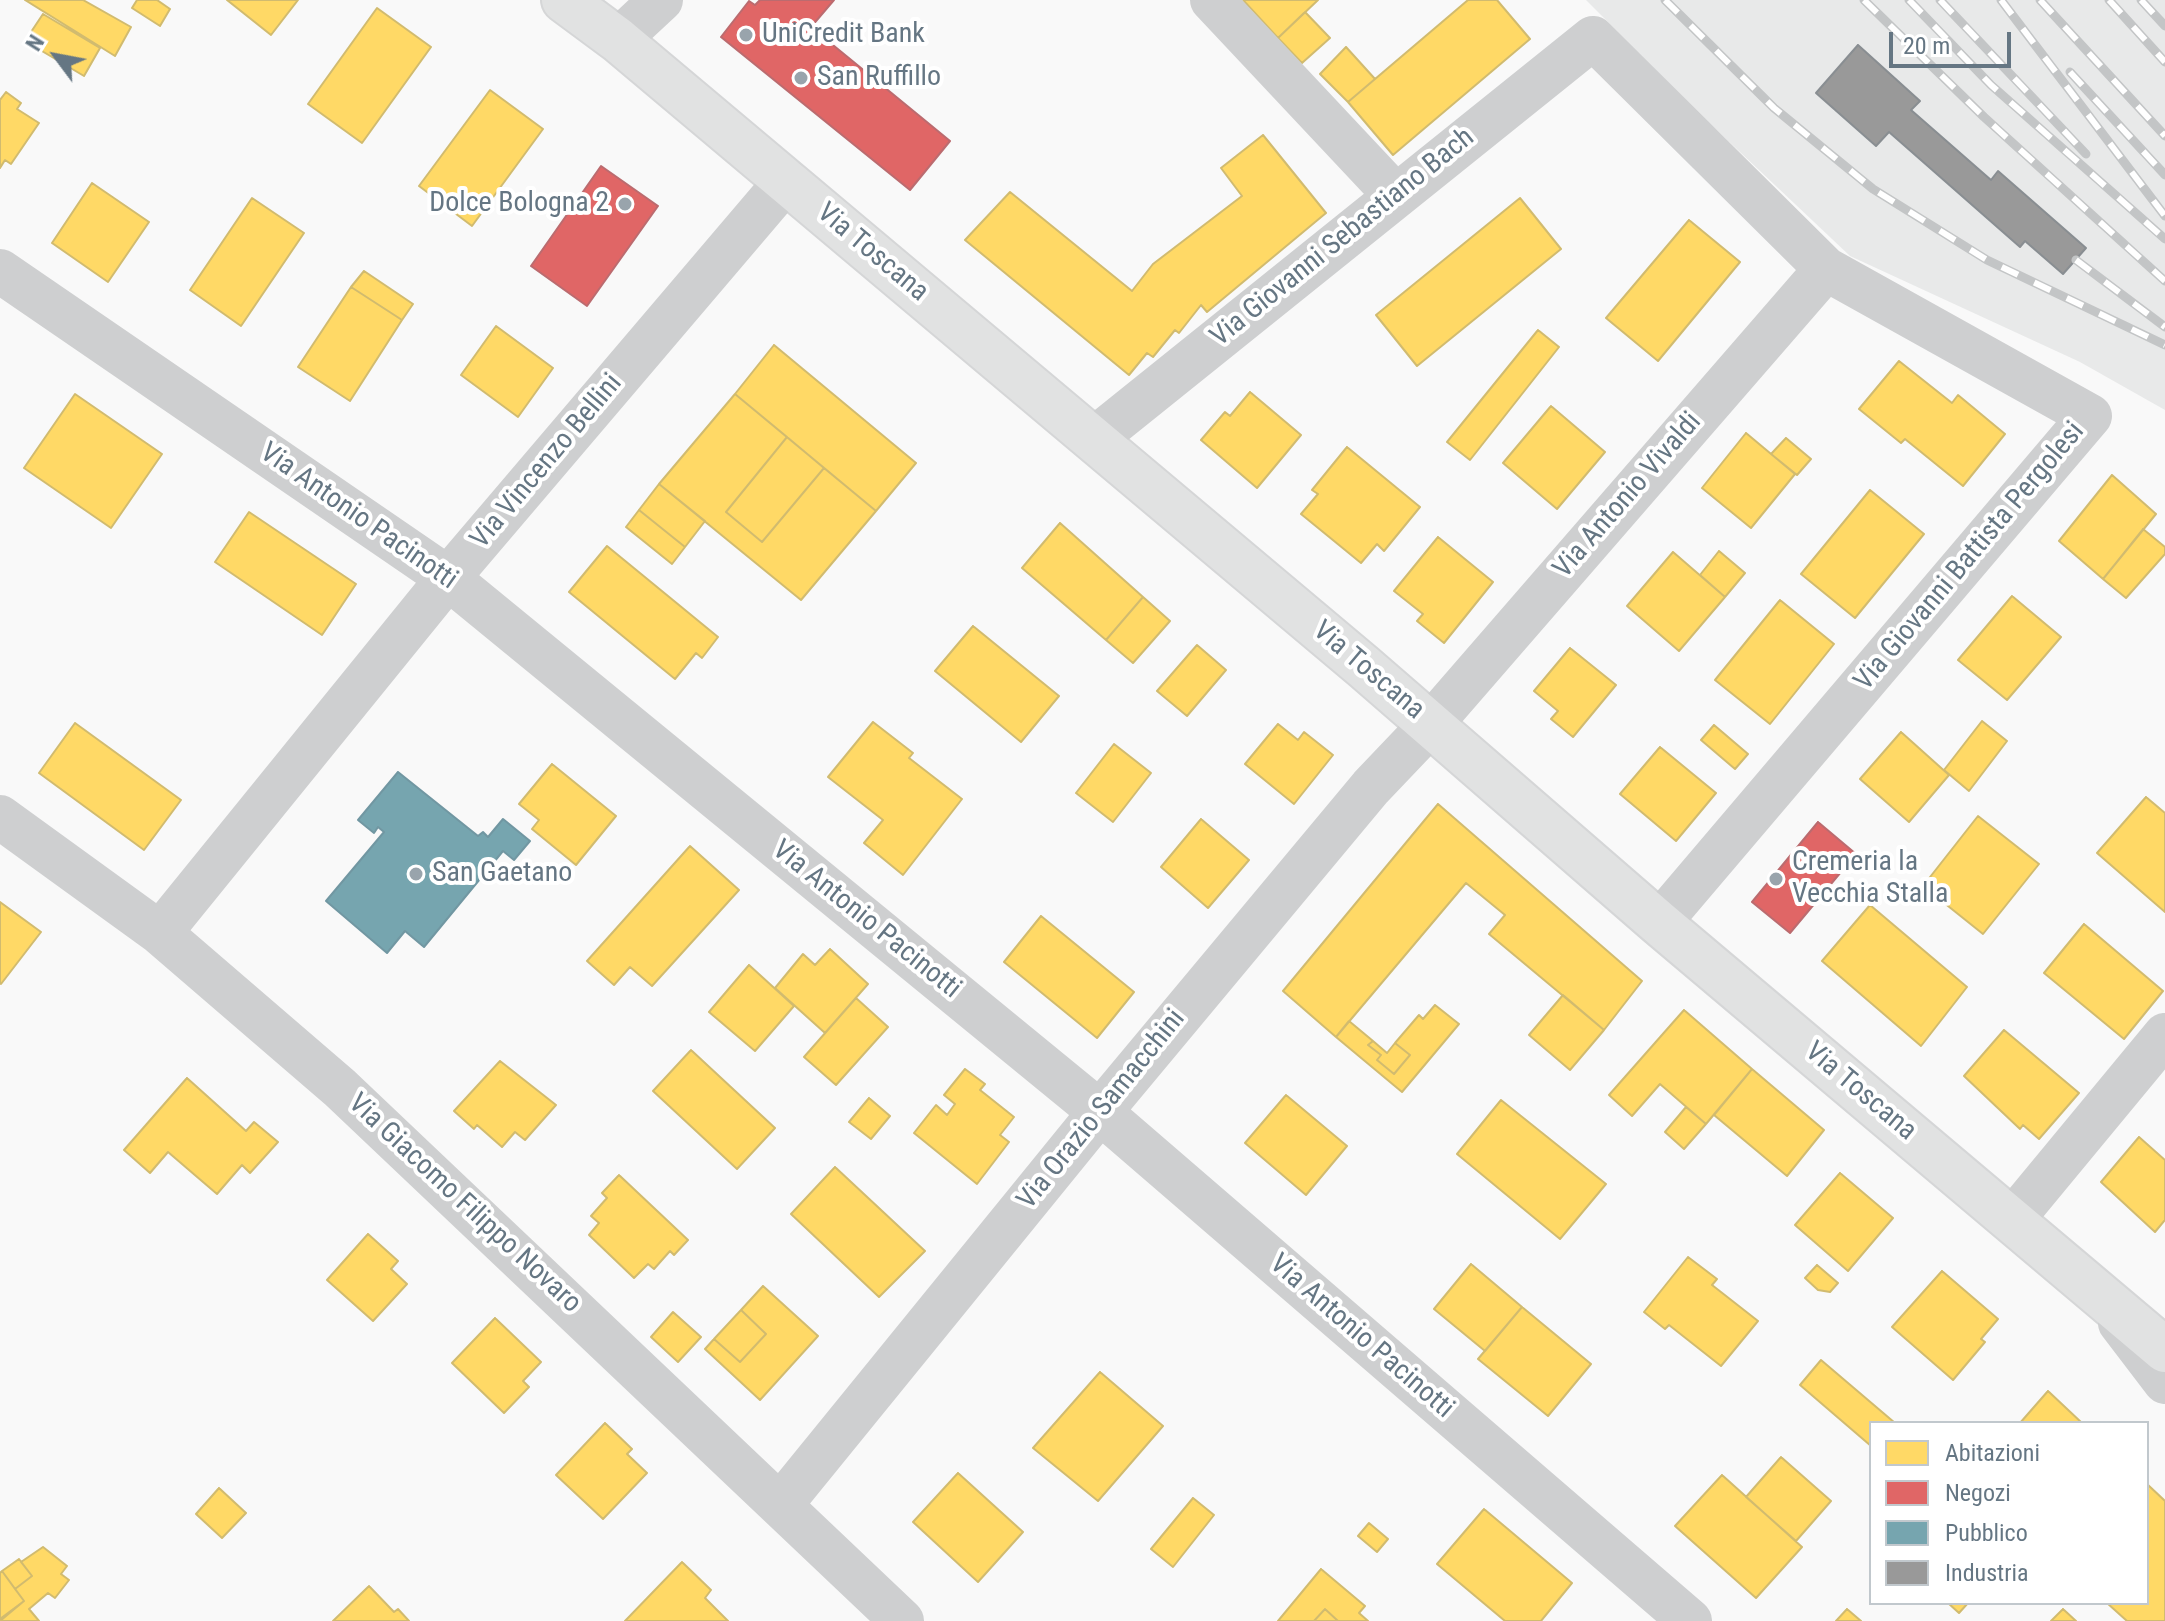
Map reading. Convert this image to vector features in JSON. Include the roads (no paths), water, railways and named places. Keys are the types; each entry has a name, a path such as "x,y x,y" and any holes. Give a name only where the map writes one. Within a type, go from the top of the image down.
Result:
{"main road":[{"name":"Via Toscana","path":"564,0 618,40 1094,439 1431,724 1659,923 2165,1350"}],"street":[{"path":"618,40 661,0"},
{"path":"1212,0 1396,196"},
{"name":"Via Giovanni Sebastiano Bach","path":"1094,439 1593,38"},
{"name":"Via Giovanni Battista Pergolesi","path":"1593,38 1826,269 2090,416 1659,923"},
{"name":"Via Vincenzo Bellini","path":"160,933 448,578 786,181"},
{"name":"Via Antonio Vivaldi","path":"1431,724 1826,269"},
{"name":"Via Antonio Pacinotti","path":"0,271 448,578 1100,1112 1690,1621"},
{"name":"Via Orazio Samacchini","path":"782,1503 1100,1112 1371,787 1431,724"},
{"name":"Via Giacomo Filippo Novaro","path":"0,817 160,933 340,1088 782,1503 902,1621"},
{"path":"2012,1220 2165,1035"},
{"path":"2094,1289 2165,1382"}],"railway":[{"path":"1665,0 1774,108 1873,189 1987,260 2165,345"},
{"path":"1864,0 1984,117 2165,281"},
{"path":"1909,0 1991,85 2165,239"},
{"path":"1940,0 2086,154"},
{"path":"2001,0 2165,216"},
{"path":"2040,0 2165,136"},
{"path":"2109,0 2165,62"},
{"path":"2141,0 2165,26"},
{"path":"2070,72 2165,175"},
{"path":"2076,260 2165,327"}],"place":[{"name":"UniCredit Bank","path":"746,35"},
{"name":"San Ruffillo","path":"801,78"},
{"name":"Dolce Bologna 2","path":"625,204"},
{"name":"San Gaetano","path":"416,874"},
{"name":"Cremeria la Vecchia Stalla","path":"1776,879"}]}
